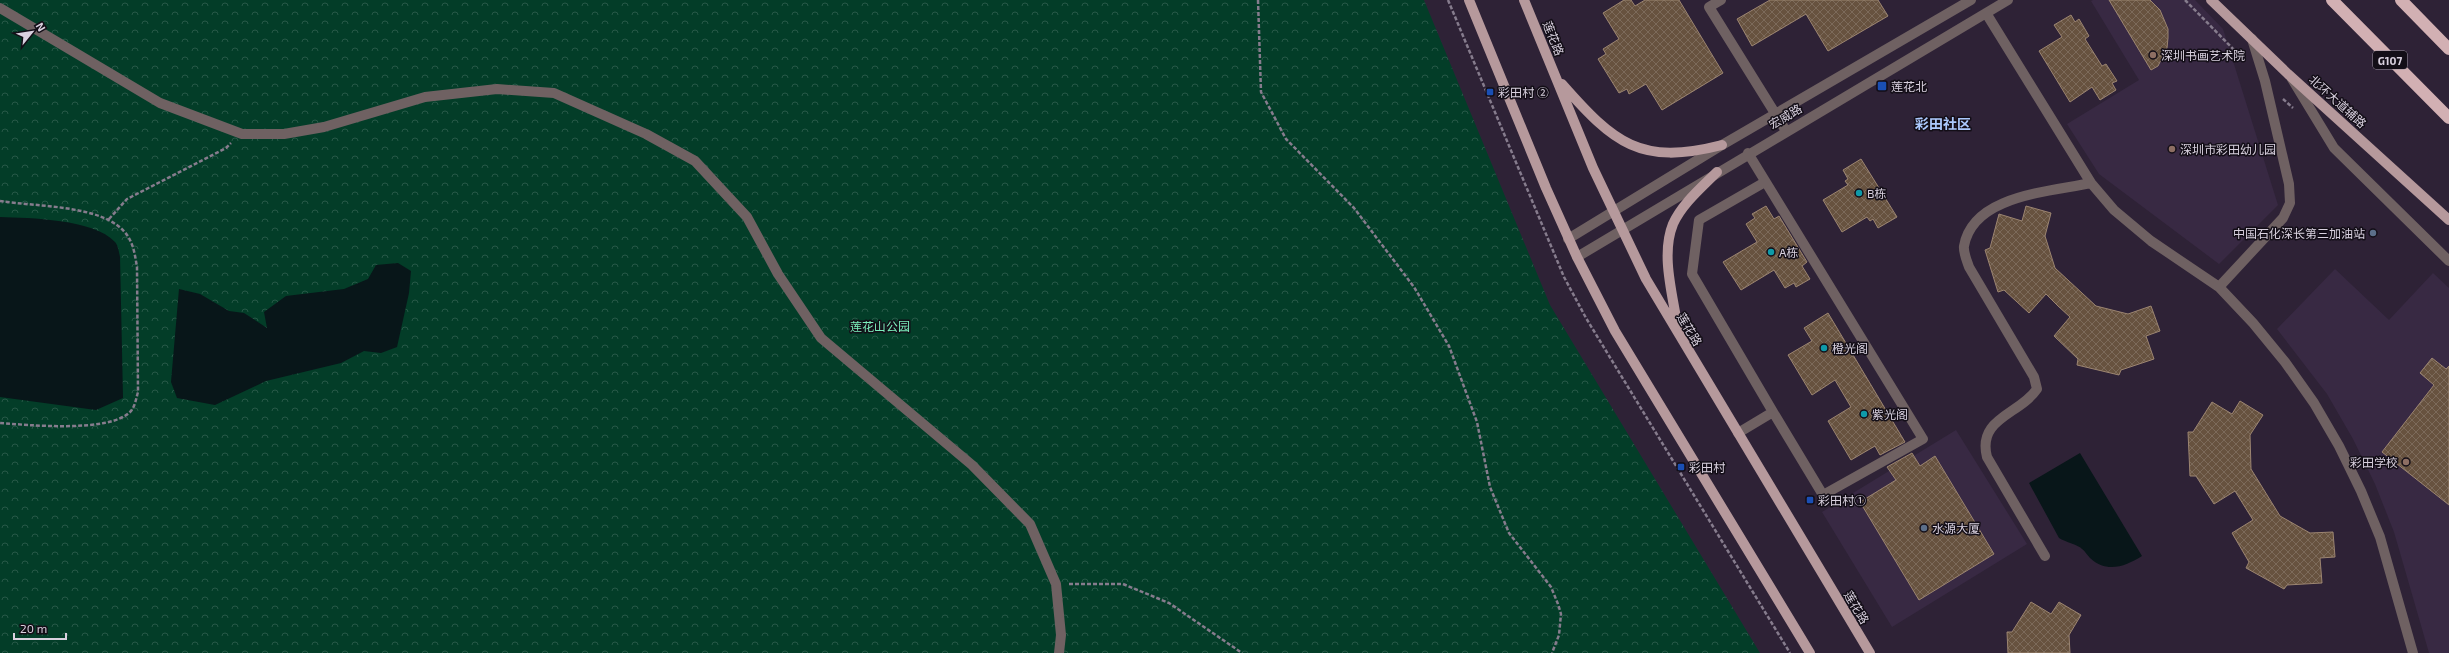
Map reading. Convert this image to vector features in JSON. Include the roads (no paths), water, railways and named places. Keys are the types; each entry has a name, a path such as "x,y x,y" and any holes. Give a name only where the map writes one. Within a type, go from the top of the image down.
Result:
{"highway":[{"name":"G107","path":"2332,0 2449,118"},
{"path":"2401,0 2449,49"}],"main road":[{"path":"1469,0 1568,239 1615,331 1810,653"},
{"name":"莲花路","path":"1524,0 1621,230 1679,337 1870,653"},
{"name":"北环大道辅路","path":"2211,0 2288,74 2449,220"},
{"path":"1557,78 1607,132 1625,143 1644,151 1661,153 1700,150 1722,145"},
{"path":"1679,337 1670,275 1670,236 1674,223 1683,208 1717,172"}],"street":[{"path":"1722,0 1710,7 1786,130"},
{"name":"宏威路","path":"1568,239 1958,3 1970,0"},
{"name":"宏威路","path":"1577,257 1786,130 2008,0"},
{"path":"0,8 160,103 242,134 284,134 317,128 425,97 496,89 554,93 646,134 695,161 747,217 778,274 821,338 972,466 1030,524 1056,584 1061,635 1059,653"},
{"path":"1986,13 2091,183 2114,210 2151,241 2219,287 2253,323 2285,362 2314,403 2339,446 2361,491 2380,537 2413,653"},
{"path":"2219,287 2283,218 2290,203 2289,184 2269,96 2252,39"},
{"path":"2288,74 2334,148 2449,262"},
{"path":"1748,153 1923,439 1823,495 1692,274 1699,220 1765,182"},
{"path":"2046,556 1987,457 1984,443 1988,429 2030,399 2038,389 2034,377 1968,267 1964,247 1971,225 1982,213 2014,199 2091,183"},
{"path":"1738,433 1773,412"}],"place":[{"name":"深圳书画艺术院","path":"2153,55"},
{"name":"莲花北","path":"1882,86"},
{"name":"彩田村 ②","path":"1490,92"},
{"name":"深圳市彩田幼儿园","path":"2172,149"},
{"name":"B栋","path":"1859,193"},
{"name":"中国石化深长第三加油站","path":"2373,233"},
{"name":"A栋","path":"1771,252"},
{"name":"橙光阁","path":"1824,348"},
{"name":"紫光阁","path":"1864,414"},
{"name":"彩田学校","path":"2406,462"},
{"name":"彩田村","path":"1681,467"},
{"name":"彩田村①","path":"1810,500"},
{"name":"水源大厦","path":"1924,528"}],"district":[{"name":"彩田社区","path":"1943,123"}],"park label":[{"name":"莲花山公园","path":"880,326"}]}
